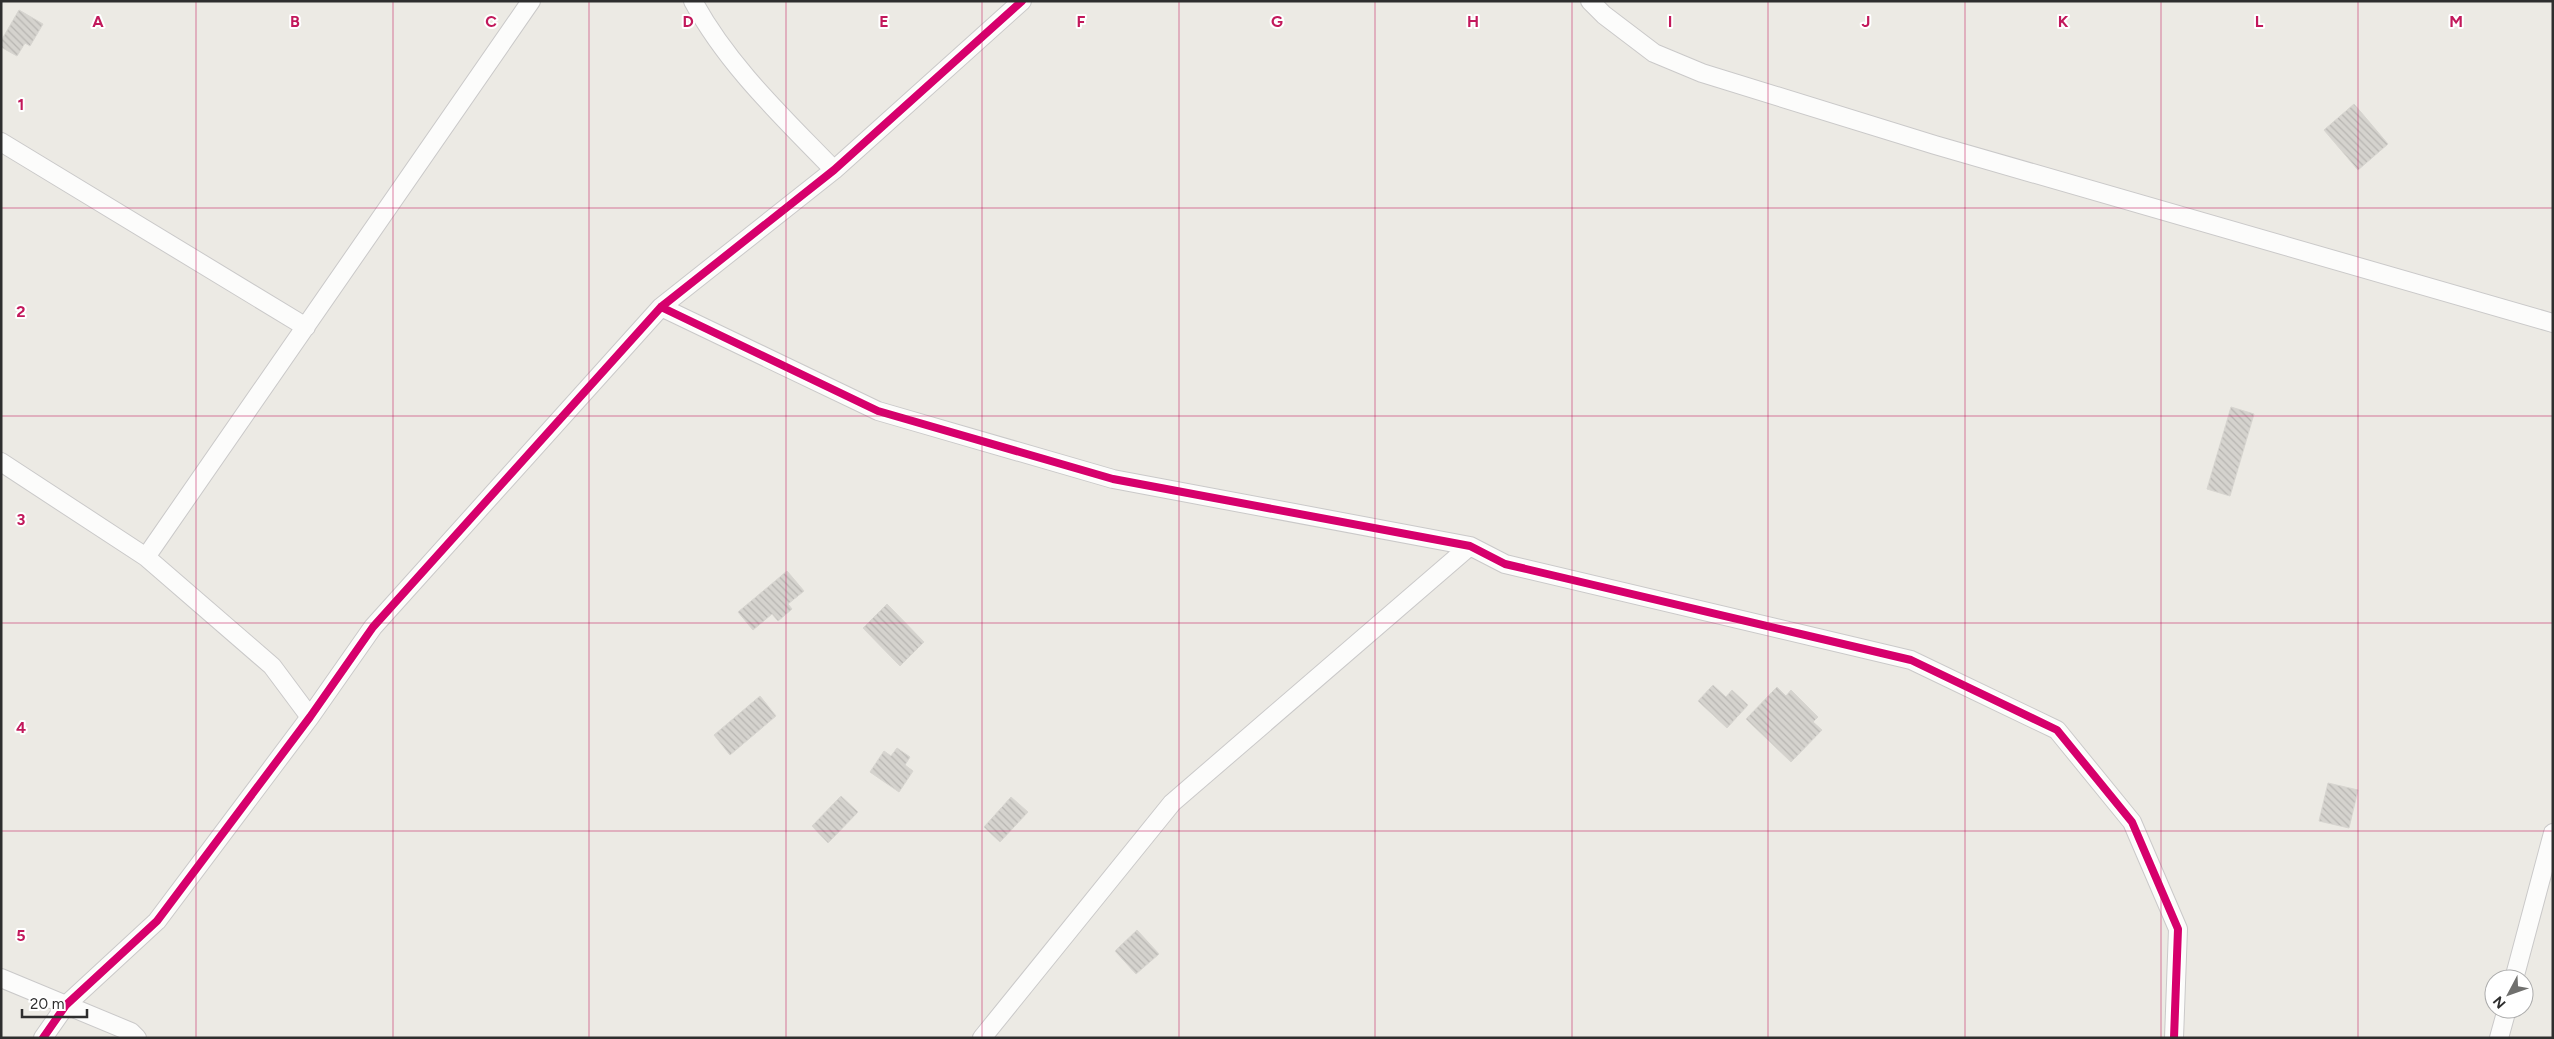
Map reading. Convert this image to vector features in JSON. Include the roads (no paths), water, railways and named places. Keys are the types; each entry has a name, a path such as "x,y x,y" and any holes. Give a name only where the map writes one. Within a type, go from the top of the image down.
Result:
{"street":[{"path":"146,557 531,1"},
{"path":"693,1 705,23 749,81 834,170"},
{"path":"43,1038 66,1005 157,921 310,717 373,627 661,307 834,170 1022,1"},
{"path":"1590,1 1604,15 1654,53 1702,73 1935,145 2553,323"},
{"path":"1,142 306,327"},
{"path":"661,307 878,411 1113,479 1470,546 1505,564 1911,660 2058,730 2132,822 2178,929 2174,1038"},
{"path":"1,462 146,557 272,666 310,717"},
{"path":"982,1038 1172,803 1470,546"},
{"path":"2517,969 2553,833"},
{"path":"1,978 131,1032 137,1038"},
{"path":"2499,1038 2504,1019"}]}
